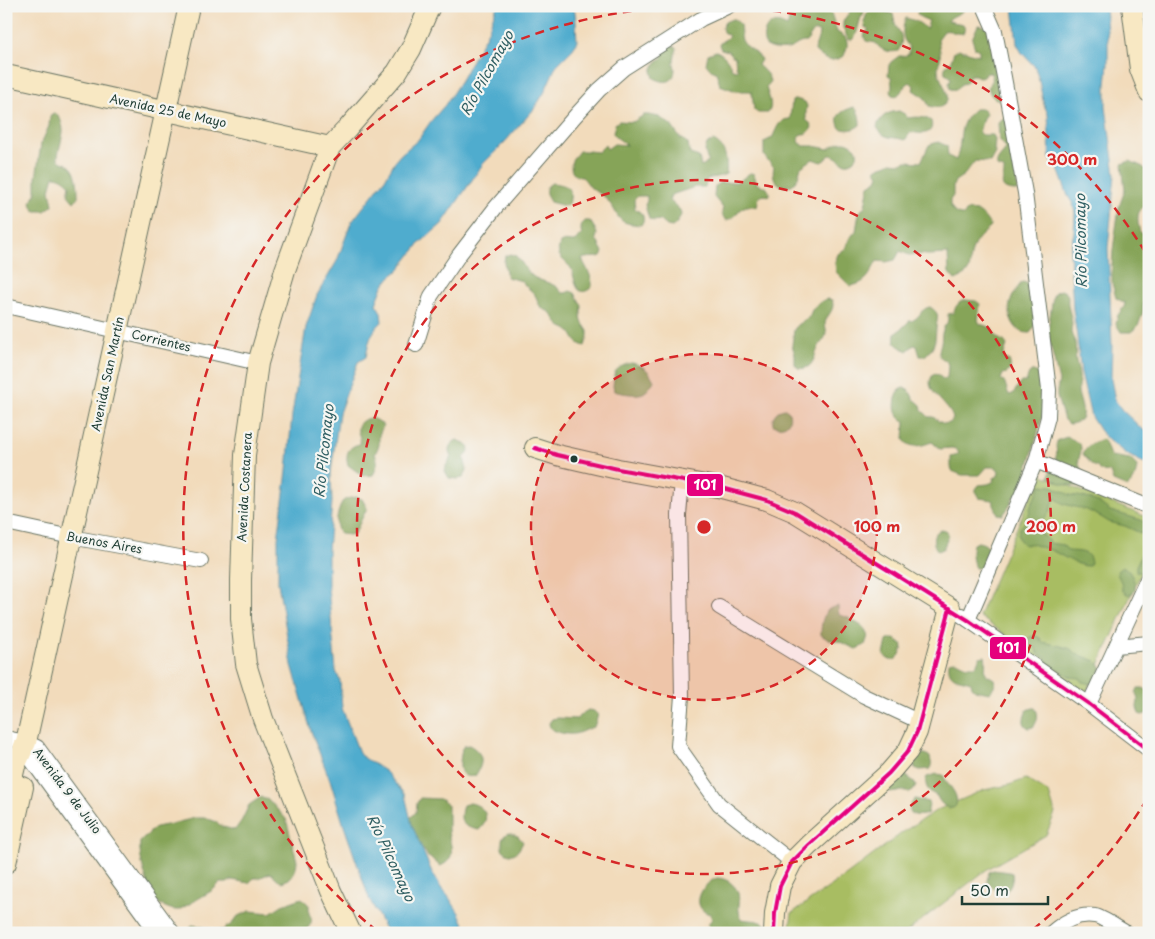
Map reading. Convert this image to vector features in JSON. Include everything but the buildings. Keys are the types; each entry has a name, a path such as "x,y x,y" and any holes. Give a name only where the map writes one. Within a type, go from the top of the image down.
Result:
{"street":[{"name":"Avenida San Martín","path":"6,805 15,766 26,742 189,6"},
{"name":"Avenida Costanera","path":"351,933 331,892 263,719 246,664 241,619 245,455 258,362 285,270 330,146 397,72 411,49 430,6"},
{"path":"416,345 431,296 459,255 496,207 599,90 624,68 701,19 729,6"},
{"path":"968,620 1036,461 1048,417 1049,390 1025,193 995,31 984,6"},
{"path":"1132,6 1140,69 1149,92"},
{"name":"Avenida 25 de Mayo","path":"6,75 330,146"},
{"name":"Corrientes","path":"6,306 258,362"},
{"path":"535,448 575,459 722,488 768,500 795,512 968,620 1089,704 1149,750"},
{"path":"1036,461 1149,507"},
{"path":"682,481 679,515 682,696 678,746 719,804 792,862"},
{"name":"Buenos Aires","path":"6,523 72,538 202,561"},
{"path":"1089,704 1149,575"},
{"path":"720,607 864,696 920,722"},
{"path":"774,933 774,913 780,886 792,862 889,773 908,751 918,732 950,608"},
{"path":"1116,646 1149,643"},
{"path":"6,738 26,742"},
{"name":"Avenida San Martín","path":"6,863 27,770 26,742"},
{"name":"Avenida 9 de Julio","path":"26,742 32,761 157,933"},
{"name":"Avenida 9 de Julio","path":"26,742 36,747 173,933"},
{"path":"1051,933 1061,924 1077,916 1096,916 1127,933"}],"green space":[{"path":"790,6 825,6 831,13 837,32 845,37 847,42 844,56 835,60 828,60 815,51 819,32 815,31 806,42 789,49 773,49 768,47 764,42 765,31 769,25 776,23 787,27"},
{"path":"856,6 862,6 864,11 856,35 851,40 848,39 843,28 843,21"},
{"path":"916,6 962,6 964,10 951,17 948,21 963,24 965,28 963,33 944,31 938,39 940,60 938,67 947,95 945,104 940,107 929,106 925,98 913,90 914,86 910,82 897,96 892,95 891,77 888,75 889,65 899,56 909,54 909,47 903,34 906,18 917,22 926,29 929,21 917,14 918,9"},
{"path":"871,10 880,10 893,14 895,25 901,38 898,51 886,51 876,43 866,41 865,33 869,30 865,27 864,22 867,13"},
{"path":"732,19 740,24 743,42 759,57 761,60 758,65 769,78 770,83 766,87 771,107 768,113 758,113 754,110 751,91 736,91 720,85 716,72 711,70 706,64 708,54 716,51 726,58 732,69 737,70 735,57 728,51 721,49 719,45 729,36 723,32 722,27 725,22"},
{"path":"978,25 988,27 1003,99 992,97 988,86 992,80 991,73 979,77 970,75 966,83 961,84 957,89 950,89 951,79 945,73 945,68 951,61 954,52 959,49 979,55 979,50 975,48 972,39"},
{"path":"670,45 677,48 674,74 671,80 662,81 654,78 652,71 656,62 662,58 663,49"},
{"path":"796,99 805,102 807,106 806,120 812,127 808,133 801,134 798,138 800,143 804,146 828,149 845,142 856,148 857,155 854,160 847,163 830,155 823,162 813,159 801,167 798,178 794,183 785,186 781,185 774,178 774,167 764,156 764,142 772,138 780,123 790,119 792,101"},
{"path":"854,107 859,115 860,125 850,130 840,128 838,116"},
{"path":"975,109 984,109 986,114 979,133 993,135 995,139 995,153 990,162 975,161 964,175 955,181 950,205 955,213 960,215 964,215 967,211 971,210 978,212 991,227 980,236 974,245 970,267 966,274 955,280 949,273 948,254 909,255 900,251 895,260 877,261 870,274 861,283 850,286 836,272 835,263 838,254 846,248 849,239 856,231 859,213 865,206 869,185 877,180 879,175 875,170 891,162 921,162 929,145 938,142 947,146 948,156 956,160 962,127"},
{"path":"899,111 906,115 907,118 920,117 928,119 931,121 931,129 926,133 911,132 905,140 882,134 877,127 882,117 891,112"},
{"path":"55,113 59,116 63,129 58,158 73,170 77,179 78,197 74,202 68,195 70,185 67,181 54,176 50,190 53,205 45,211 35,211 31,202 36,193 36,178 41,144 49,126 50,116"},
{"path":"644,115 659,117 671,125 680,138 688,144 690,154 699,157 701,167 708,161 706,147 713,141 721,147 725,155 726,174 707,179 705,187 695,187 671,195 669,200 680,210 681,215 672,227 667,226 660,220 654,221 649,219 645,205 647,196 638,196 634,200 635,209 643,216 641,225 622,221 605,197 592,189 582,177 578,177 572,171 573,158 579,151 598,152 605,145 607,149 614,144 627,145 613,133 615,124 619,121 633,122"},
{"path":"1006,118 1018,191 1011,191 1003,187 1004,169 997,167 997,161 1006,148 999,139 998,122"},
{"path":"1130,161 1143,167 1149,173 1149,204 1139,211 1138,220 1140,232 1144,235 1149,262 1149,284 1144,294 1143,312 1138,326 1131,332 1121,332 1116,324 1118,315 1125,303 1116,298 1112,283 1112,266 1119,207 1125,190 1122,164"},
{"path":"750,173 754,174 757,184 766,187 769,191 769,196 759,197 757,207 744,207 732,218 726,220 722,214 723,208 714,197 715,186 719,183 738,182"},
{"path":"552,183 565,186 570,190 569,204 565,206 550,202 546,189"},
{"path":"585,221 590,221 595,229 596,239 603,252 599,257 582,259 592,283 592,287 583,292 579,290 575,283 572,270 560,256 559,248 560,243 565,241 574,242 582,235 581,227"},
{"path":"510,254 516,256 535,278 555,286 562,293 570,291 575,293 582,306 582,322 588,331 585,346 578,343 569,331 559,325 550,312 539,305 534,293 522,281 507,277 504,262 505,256"},
{"path":"1022,282 1031,284 1037,319 1030,333 1017,328 1012,321 1009,310 1011,300"},
{"path":"1061,290 1068,296 1072,322 1071,332 1075,342 1079,374 1078,392 1082,407 1082,417 1080,420 1068,424 1064,420 1057,397 1059,381 1048,335 1053,296"},
{"path":"827,299 832,300 833,307 825,323 824,340 810,365 798,368 795,364 795,354 792,345 794,330 797,325 809,317 813,308"},
{"path":"965,300 976,301 980,304 978,320 980,324 992,328 996,336 1007,345 1004,359 1009,360 1010,367 1001,379 1009,395 1013,394 1021,382 1026,382 1029,374 1033,371 1042,374 1043,413 1023,487 1013,498 1003,515 998,514 992,500 979,498 976,493 979,485 993,482 994,478 998,476 999,471 996,467 987,467 980,475 962,475 952,471 951,457 959,453 956,449 940,449 932,442 917,446 907,443 904,440 905,421 898,416 895,408 897,394 903,388 908,389 929,417 945,423 950,423 953,419 951,413 933,391 930,380 934,374 939,375 942,379 947,378 948,365 946,360 939,355 943,328 947,323 948,314 953,313 958,305"},
{"path":"930,307 936,312 937,318 934,343 929,352 925,356 920,356 917,346 914,345 907,351 897,345 895,333"},
{"path":"632,363 646,369 654,381 646,391 640,394 614,391 615,372 622,366"},
{"path":"785,409 789,412 790,416 788,422 784,426 773,425 775,414"},
{"path":"371,418 380,422 383,426 375,454 376,470 373,475 363,476 348,465 347,454 350,449 360,444 359,424 363,420"},
{"path":"1067,437 1080,444 1081,448 1079,464 1083,471 1082,482 1078,486 1063,484 1049,477 1055,460 1057,442"},
{"path":"1103,439 1111,456 1130,459 1137,466 1135,478 1127,487 1113,481 1110,472 1100,471 1083,454 1091,444"},
{"path":"457,440 467,444 469,450 464,458 467,470 463,478 458,479 449,478 445,471 451,457 449,447"},
{"path":"1040,474 1149,518 1149,556 1086,693 979,616"},
{"path":"1041,485 1052,486 1070,495 1084,497 1098,502 1110,511 1141,520 1149,525 1149,537 1125,526 1109,522 1087,510 1064,504 1055,498 1040,532 1049,543 1063,545 1068,551 1088,555 1091,562 1089,566 1074,562 1032,544 1025,545 1018,537 1018,534"},
{"path":"356,497 362,499 367,508 355,533 350,535 340,534 337,522 342,502"},
{"path":"941,530 946,531 949,535 943,549 938,551 934,536"},
{"path":"1149,539 1149,563 1145,571 1141,573 1136,571 1136,566 1146,541"},
{"path":"978,542 984,544 989,549 986,555 989,560 984,568 975,568 973,562 973,544"},
{"path":"1124,567 1131,574 1135,584 1135,591 1128,595 1122,590 1122,584 1117,573 1118,570"},
{"path":"838,606 839,615 847,617 863,627 868,636 865,645 856,649 838,641 829,640 821,635 825,614 832,607"},
{"path":"1036,636 1042,642 1071,649 1074,653 1096,661 1102,668 1093,684 1083,682 1080,678 1071,677 1046,663 1046,658 1037,653 1036,648 1027,646 1024,642 1030,637"},
{"path":"895,639 903,645 901,653 894,660 884,655 887,641"},
{"path":"985,656 986,674 994,679 995,684 990,693 975,690 971,682 954,677 950,672 949,662 955,661 968,666 976,666 980,657"},
{"path":"1138,688 1149,691 1149,713 1139,714 1136,693"},
{"path":"1033,708 1037,712 1037,720 1033,727 1029,728 1024,722 1024,718 1027,710"},
{"path":"588,710 594,711 598,715 594,727 571,734 560,733 550,728 549,723 552,719 577,719"},
{"path":"469,745 478,751 481,763 475,776 469,777 464,775 460,769 460,759 462,748"},
{"path":"922,754 930,757 932,767 930,769 920,770 915,768 914,764 918,756"},
{"path":"903,770 916,786 909,793 903,791 890,792 889,788 892,781"},
{"path":"937,774 943,775 955,795 957,802 953,808 946,807 927,787 927,777"},
{"path":"1026,779 1049,793 1055,813 1046,835 986,870 905,933 789,933 792,913 906,830 937,810 984,790"},
{"path":"261,797 267,798 286,819 297,861 296,868 289,879 282,882 270,873 254,878 249,883 232,880 227,883 220,883 213,890 179,910 164,906 154,899 149,889 142,862 140,842 155,827 195,818 206,818 223,827 235,830 249,805"},
{"path":"420,798 440,799 448,805 448,830 452,850 446,863 440,866 428,857 424,849 419,847 409,819 416,812 417,803"},
{"path":"915,799 928,802 927,814 914,815 911,813 910,807"},
{"path":"470,803 480,807 486,817 483,826 479,830 465,825 461,820 463,805"},
{"path":"508,833 518,836 523,842 517,852 512,854 502,849 502,840"},
{"path":"993,870 1012,873 1011,883 1005,893 995,889 987,881 989,872"},
{"path":"717,878 725,880 735,887 739,895 739,912 742,919 764,923 767,925 769,933 707,933 712,919 710,914 700,907 700,896 706,885"},
{"path":"302,898 309,905 311,917 309,926 303,933 188,933 192,925 224,930 238,916 250,911 270,913 282,905"}],"water":[{"name":"Río Pilcomayo","path":"497,6 572,6 575,12 577,43 556,66 544,93 534,109 483,164 442,224 420,243 398,271 383,286 376,304 381,312 382,322 371,338 366,357 358,362 339,413 331,473 332,502 328,550 328,587 336,671 340,681 342,708 360,755 386,772 405,795 412,825 431,870 459,913 468,933 387,933 369,898 331,783 311,731 292,665 278,583 278,539 292,415 306,327 317,295 337,261 351,223 385,179 395,161 418,140 445,105 487,33"},
{"name":"Río Pilcomayo","path":"1013,6 1105,6 1108,44 1106,107 1115,175 1108,248 1112,345 1111,379 1115,400 1122,410 1149,433 1149,466 1128,455 1108,440 1091,417 1081,373 1073,309 1070,251 1075,213 1057,166 1050,159 1048,114 1035,67 1022,53 1017,44"}],"transit line":[{"name":"101","path":"535,448 618,469 722,488 767,500 795,512 968,620 1089,704 1149,750"},
{"name":"101","path":"774,933 775,913 780,886 792,862 889,773 908,751 917,732 950,608"}]}
